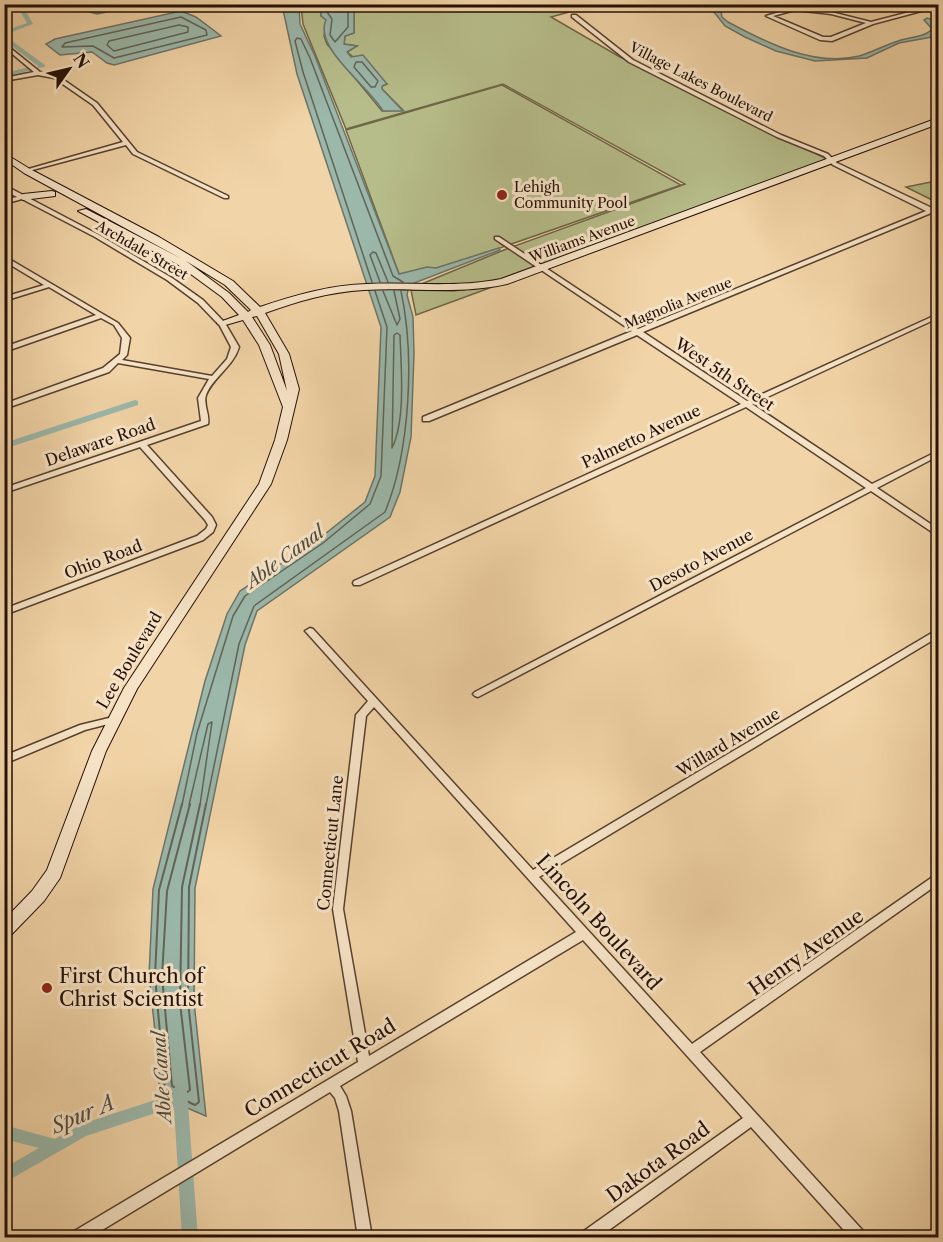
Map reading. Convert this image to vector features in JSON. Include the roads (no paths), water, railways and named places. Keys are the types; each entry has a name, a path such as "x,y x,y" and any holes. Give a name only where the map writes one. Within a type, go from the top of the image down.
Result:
{"main road":[{"name":"Williams Avenue","path":"222,322 260,313 320,292 359,287 423,289 482,286 543,268 829,159 939,121"},
{"name":"Lee Boulevard","path":"4,155 24,176 52,194 207,280 246,316 261,337 289,408"},
{"name":"Lee Boulevard","path":"4,166 119,219 220,276 260,313 289,367 293,388 278,453 258,496 151,655 113,720 86,784 66,846 54,873 38,896 4,931"},
{"path":"22,197 34,190 24,176"},
{"path":"22,197 52,194"},
{"path":"69,204 81,205 111,221 119,219"}],"street":[{"path":"871,23 808,10 789,10 768,16 822,39 832,39 871,23 925,9 939,9"},
{"name":"Village Lakes Boulevard","path":"574,16 631,61 792,142 795,146 829,159 936,211"},
{"path":"4,44 38,73"},
{"path":"4,80 38,73 56,77 95,104 139,156 226,197"},
{"path":"24,176 128,143"},
{"name":"Archdale Street","path":"4,187 181,285 222,322 234,342 235,351 200,401 205,422"},
{"path":"4,202 22,197"},
{"name":"Magnolia Avenue","path":"426,419 936,211"},
{"name":"West 5th Street","path":"497,238 939,532"},
{"path":"4,258 102,315 124,334 126,343 118,361 87,379 4,407"},
{"path":"4,299 50,285"},
{"path":"4,350 102,315"},
{"name":"Palmetto Avenue","path":"357,583 939,316"},
{"path":"118,361 214,378"},
{"name":"Delaware Road","path":"4,491 205,422"},
{"name":"Ohio Road","path":"4,612 200,538 210,530 212,525 209,519 142,444"},
{"name":"Desoto Avenue","path":"478,694 939,453"},
{"name":"Lincoln Boulevard","path":"310,631 860,1238"},
{"name":"Willard Avenue","path":"533,875 939,633"},
{"name":"Connecticut Lane","path":"364,1064 338,909 360,715 374,701"},
{"path":"4,760 83,727 113,720"},
{"name":"Henry Avenue","path":"692,1051 776,996 939,879"},
{"name":"Connecticut Road","path":"76,1238 584,933"},
{"path":"332,1084 340,1096 345,1111 364,1238"},
{"name":"Dakota Road","path":"586,1238 752,1119"}],"water":[{"path":"64,5 95,5 89,6 91,7 141,5 97,14"},
{"path":"282,5 299,5 300,24 315,56 399,274 427,267 436,268 499,248 500,250 409,285 407,295 413,317 414,354 411,437 400,492 390,517 257,611 245,645 195,888 194,1002 206,1116 159,1096 159,1068 149,976 153,889 205,681 227,614 240,591 320,538 365,502 375,476 381,327 297,74"},
{"path":"321,5 354,5 354,33 345,36 344,44 357,46 347,52 351,57 363,55 387,84 382,86 382,89 403,111 383,111 335,55 324,31 326,20 321,16"},
{"path":"721,5 734,5 721,12 722,17 728,22 775,45 808,56 842,59 859,56 898,41 926,34 932,29 924,20 927,18 934,20 938,36 899,43 867,58 815,61 776,51 725,26 714,12"},
{"path":"181,11 196,17 221,36 114,65 107,63 92,52 60,55 46,44 55,39"}],"waterway":[{"path":"4,33 30,24 19,4"},
{"path":"4,37 43,66 40,67"},
{"path":"4,75 30,69"},
{"path":"4,446 135,403"},
{"name":"Able Canal","path":"180,1091 190,1238"},
{"name":"Spur A","path":"56,1146 82,1131 180,1098"},
{"path":"4,1132 56,1146"},
{"name":"Spur A","path":"4,1176 56,1146"}],"place":[{"name":"Lehigh Community Pool","path":"502,195"},
{"name":"First Church of Christ Scientist","path":"47,988"}]}
